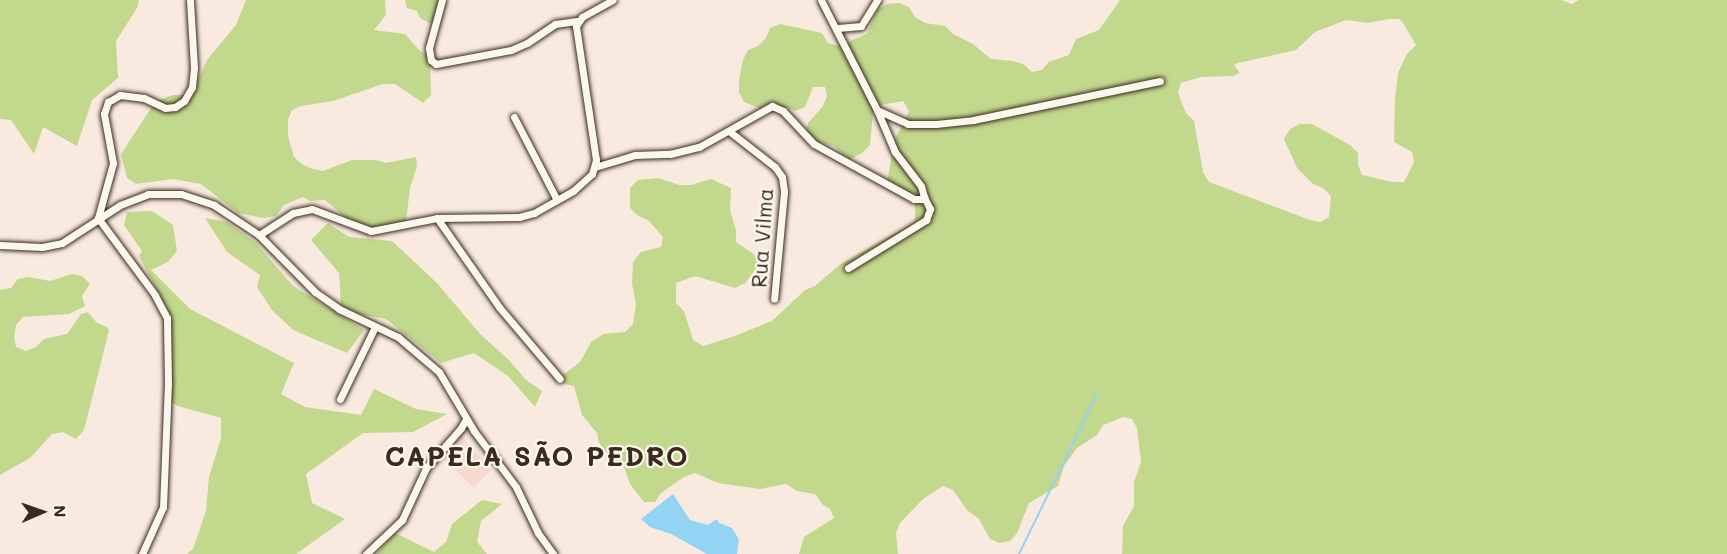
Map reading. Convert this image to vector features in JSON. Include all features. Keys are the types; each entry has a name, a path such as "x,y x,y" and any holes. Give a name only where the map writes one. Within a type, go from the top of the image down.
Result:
{"street":[{"path":"98,218 113,163 104,114 108,102 116,96 125,94 171,108 184,101 192,87 194,41 190,0"},
{"path":"442,0 429,48 431,60 436,64 511,50 528,43 555,24 577,21 613,0"},
{"path":"822,0 838,28 895,152 921,186 924,197 930,204 930,214 926,219 848,268"},
{"path":"838,28 861,26 877,0"},
{"path":"577,21 576,37 592,126 595,167"},
{"path":"877,110 908,124 936,124 973,120 1160,81"},
{"path":"259,235 301,210 323,211 371,231 437,218 519,217 557,201 585,181 595,167 635,155 684,152 714,141 772,106 783,111 814,144 914,199 924,197"},
{"path":"514,117 557,201"},
{"name":"Rua Vilma","path":"729,131 775,167 782,177 784,192 774,299"},
{"path":"0,245 53,246 72,237 98,218 134,198 148,194 182,194 214,205 259,235 315,292 339,309 410,345 434,367 445,380 466,419 516,487 538,532 553,554"},
{"path":"98,218 155,295 167,318 168,384 163,507 142,554"},
{"path":"437,218 500,307 560,379"},
{"path":"340,399 375,327"},
{"path":"366,554 402,520 426,468 461,428 466,419"}],"shaded area":[{"path":"461,435 491,470 474,488 442,457"}],"green space":[{"path":"0,0 139,0 137,8 116,41 118,78 92,100 77,146 43,127 34,154 11,120 0,119"},
{"path":"246,0 385,0 386,15 374,30 405,34 420,51 430,57 431,95 423,103 395,84 383,84 333,101 301,106 292,110 288,120 288,136 294,157 303,165 313,169 323,171 352,160 376,160 386,163 416,157 417,166 410,188 406,221 393,226 359,229 325,200 310,201 303,197 284,205 276,216 263,218 238,213 201,184 173,179 136,184 127,178 121,154 155,102 172,95 184,95 194,89 207,60 236,25"},
{"path":"405,0 444,0 440,21 429,23 420,18 417,11 407,8"},
{"path":"1120,0 1561,0 1572,4 1579,0 1727,0 1727,554 1122,554 1123,526 1134,506 1134,482 1141,462 1137,428 1132,419 1123,417 1103,425 1097,435 1077,448 1064,466 1058,486 1029,503 1017,533 1010,541 1000,543 990,539 979,519 967,510 953,490 943,486 923,499 900,523 896,533 898,554 799,554 804,537 834,518 830,509 823,505 815,494 797,491 786,484 760,489 718,483 695,473 684,477 661,493 655,502 644,502 630,484 623,464 613,461 599,443 597,433 582,415 574,386 564,384 558,379 580,362 591,342 603,334 625,332 633,324 636,304 632,284 633,262 641,252 661,247 663,237 648,220 638,216 630,208 630,188 638,180 659,178 679,185 691,185 711,179 731,188 730,210 736,230 736,242 755,255 759,265 745,283 735,288 695,276 676,283 676,303 684,311 693,340 703,346 772,321 805,290 815,286 842,263 915,222 915,202 887,183 894,141 909,111 903,101 881,105 873,113 870,145 862,153 849,160 834,146 814,141 806,133 808,123 823,106 827,96 825,87 813,87 805,107 795,111 785,107 764,110 744,102 739,92 739,80 743,60 748,50 758,46 766,38 770,28 780,24 822,33 828,43 838,46 867,34 877,10 887,4 899,3 909,7 915,17 925,23 945,26 953,34 973,44 991,59 1023,64 1032,72 1042,70 1049,62 1069,55 1076,39 1099,30","holes":["1399,19 1416,45 1407,54 1398,73 1395,99 1394,142 1412,152 1414,162 1404,182 1392,182 1362,175 1358,165 1358,153 1350,145 1312,124 1300,124 1290,129 1284,139 1297,168 1313,184 1323,188 1331,196 1329,217 1320,222 1310,220 1209,182 1203,172 1194,121 1186,113 1178,93 1181,83 1201,77 1233,76 1240,73 1234,65 1238,63 1296,50 1315,32 1346,20 1368,23"]},
{"path":"152,211 173,225 177,251 168,262 151,270 190,309 294,363 281,394 305,407 361,415 374,389 416,409 447,414 413,432 363,433 306,474 312,503 345,519 296,554 187,554 193,549 206,511 209,477 221,438 221,418 171,402 168,311 139,256 142,251 124,225 127,212"},
{"path":"205,218 227,222 255,242 293,286 364,330 347,353 293,330 272,310 257,287 260,275 227,252"},
{"path":"328,223 349,237 392,241 437,283 480,334 509,360 526,380 542,391 535,407 508,376 474,353 441,363 386,319 359,314 341,306 339,273 311,240"},
{"path":"72,274 82,276 90,284 82,296 85,306 69,314 23,317 16,325 14,337 16,347 26,351 36,347 44,339 67,334 81,314 88,312 97,323 107,327 109,330 84,430 76,439 63,432 52,434 30,458 0,475 0,290 11,288 18,279 28,277 50,281"},
{"path":"482,500 502,504 481,521 477,542 487,554 376,554 395,533 434,552 446,542 452,524"}],"water":[{"path":"673,494 690,520 708,525 717,519 719,523 732,528 739,540 737,554 707,554 671,534 650,527 641,519"}],"waterway":[{"path":"1019,554 1097,394"}],"district":[{"name":"CAPELA SÃO PEDRO","path":"537,456"}]}
